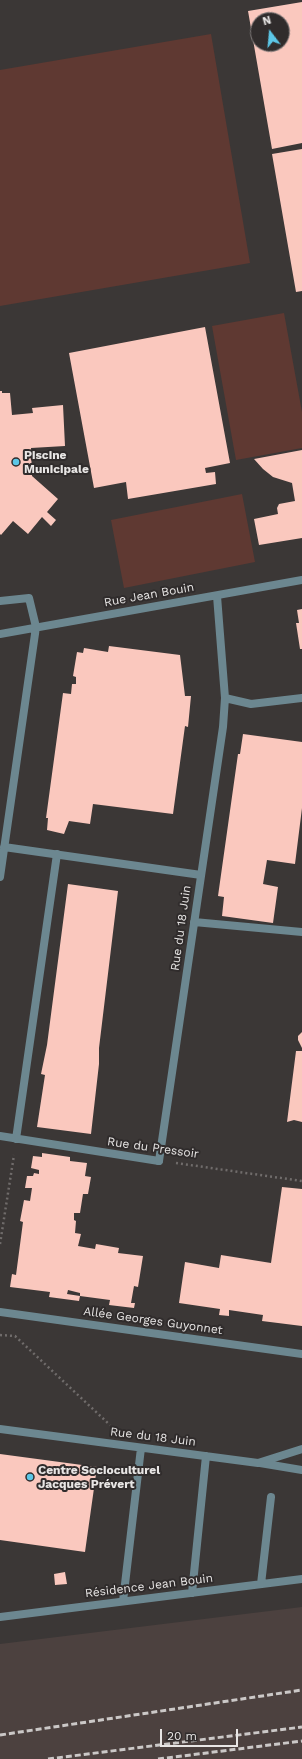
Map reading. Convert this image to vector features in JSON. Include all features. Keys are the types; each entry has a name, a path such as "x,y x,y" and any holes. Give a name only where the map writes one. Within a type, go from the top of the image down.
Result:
{"street":[{"name":"Rue Jean Bouin","path":"0,634 302,580"},
{"name":"Rue du 18 Juin","path":"159,1161 223,727 224,698 217,596"},
{"path":"0,601 29,598 36,627 0,877"},
{"path":"224,698 251,704 302,698"},
{"path":"4,847 201,876"},
{"path":"16,1139 57,854"},
{"path":"194,922 302,932"},
{"name":"Rue du Pressoir","path":"0,1136 159,1161"},
{"name":"Allée Georges Guyonnet","path":"0,1312 302,1354"},
{"name":"Rue du 18 Juin","path":"0,1429 258,1463 302,1449"},
{"path":"123,1601 141,1448"},
{"path":"192,1593 206,1456"},
{"path":"258,1463 302,1470"},
{"path":"261,1584 271,1498"},
{"name":"Résidence Jean Bouin","path":"0,1617 302,1579"}],"path":[{"path":"0,1244 16,1139"},
{"name":"Rue du Pressoir","path":"159,1161 302,1181"},
{"path":"0,1335 15,1336 111,1426"}],"shaded area":[{"path":"211,34 250,263 0,306 0,70"},
{"path":"284,313 302,412 302,448 236,460 212,326"},
{"path":"242,494 255,562 124,588 111,520"},
{"path":"302,1607 302,1759 0,1759 0,1644"}],"building":[{"path":"302,2 302,143 272,149 255,52 290,52 290,12 250,12 250,22 248,11"},
{"path":"302,149 302,291 296,292 272,154"},
{"path":"205,327 230,463 205,468 206,473 215,472 216,484 128,499 126,482 94,488 69,353"},
{"name":"Piscine Municipale","path":"0,391 2,391 2,393 10,393 12,415 33,413 32,408 63,405 65,446 31,448 32,476 58,499 47,512 56,520 51,526 42,517 28,534 13,521 1,535 0,534"},
{"path":"302,450 302,538 259,545 254,519 278,514 277,508 279,504 295,501 292,483 273,477 254,459"},
{"path":"302,609 302,649 300,649 296,623 299,623 297,610"},
{"path":"109,646 180,655 185,696 191,696 188,727 185,726 173,814 93,804 90,824 69,821 64,834 47,830 48,818 46,818 63,693 71,694 72,684 76,684 76,677 73,676 77,652 83,653 84,648 108,652"},
{"path":"243,734 302,742 302,808 295,864 267,860 263,884 278,887 273,923 222,916 224,897 218,896 238,754 240,754"},
{"path":"68,884 118,891 99,1048 99,1064 91,1134 37,1127 45,1075 41,1074 47,1045"},
{"path":"302,1032 302,1048 298,1040 298,1036"},
{"path":"296,1051 302,1051 302,1122 294,1120 287,1122"},
{"path":"42,1153 70,1157 70,1161 87,1163 85,1176 91,1177 88,1194 83,1194 80,1213 74,1213 74,1220 76,1221 75,1233 81,1234 78,1246 95,1249 96,1244 119,1248 118,1253 143,1256 138,1287 134,1286 131,1303 135,1303 134,1308 109,1305 110,1300 80,1296 79,1301 49,1297 50,1292 10,1287 12,1274 16,1275 23,1222 20,1221 24,1200 30,1201 32,1188 25,1188 27,1176 33,1176 34,1173 39,1174 39,1170 31,1168 33,1156 42,1157","holes":["68,1290 80,1293 80,1296 67,1294"]},
{"path":"282,1187 302,1189 302,1326 262,1321 263,1315 229,1310 229,1316 219,1315 220,1309 179,1303 185,1262 219,1268 221,1255 271,1263"},
{"path":"0,1454 97,1467 85,1552 0,1540"},
{"path":"65,1572 67,1584 55,1585 54,1574"}],"railway":[{"path":"0,1735 302,1690"},
{"path":"48,1759 302,1727"},
{"path":"158,1759 302,1741"}],"place":[{"name":"Piscine Municipale","path":"16,462"},
{"name":"Centre Socioculturel Jacques Prévert","path":"30,1477"}]}
